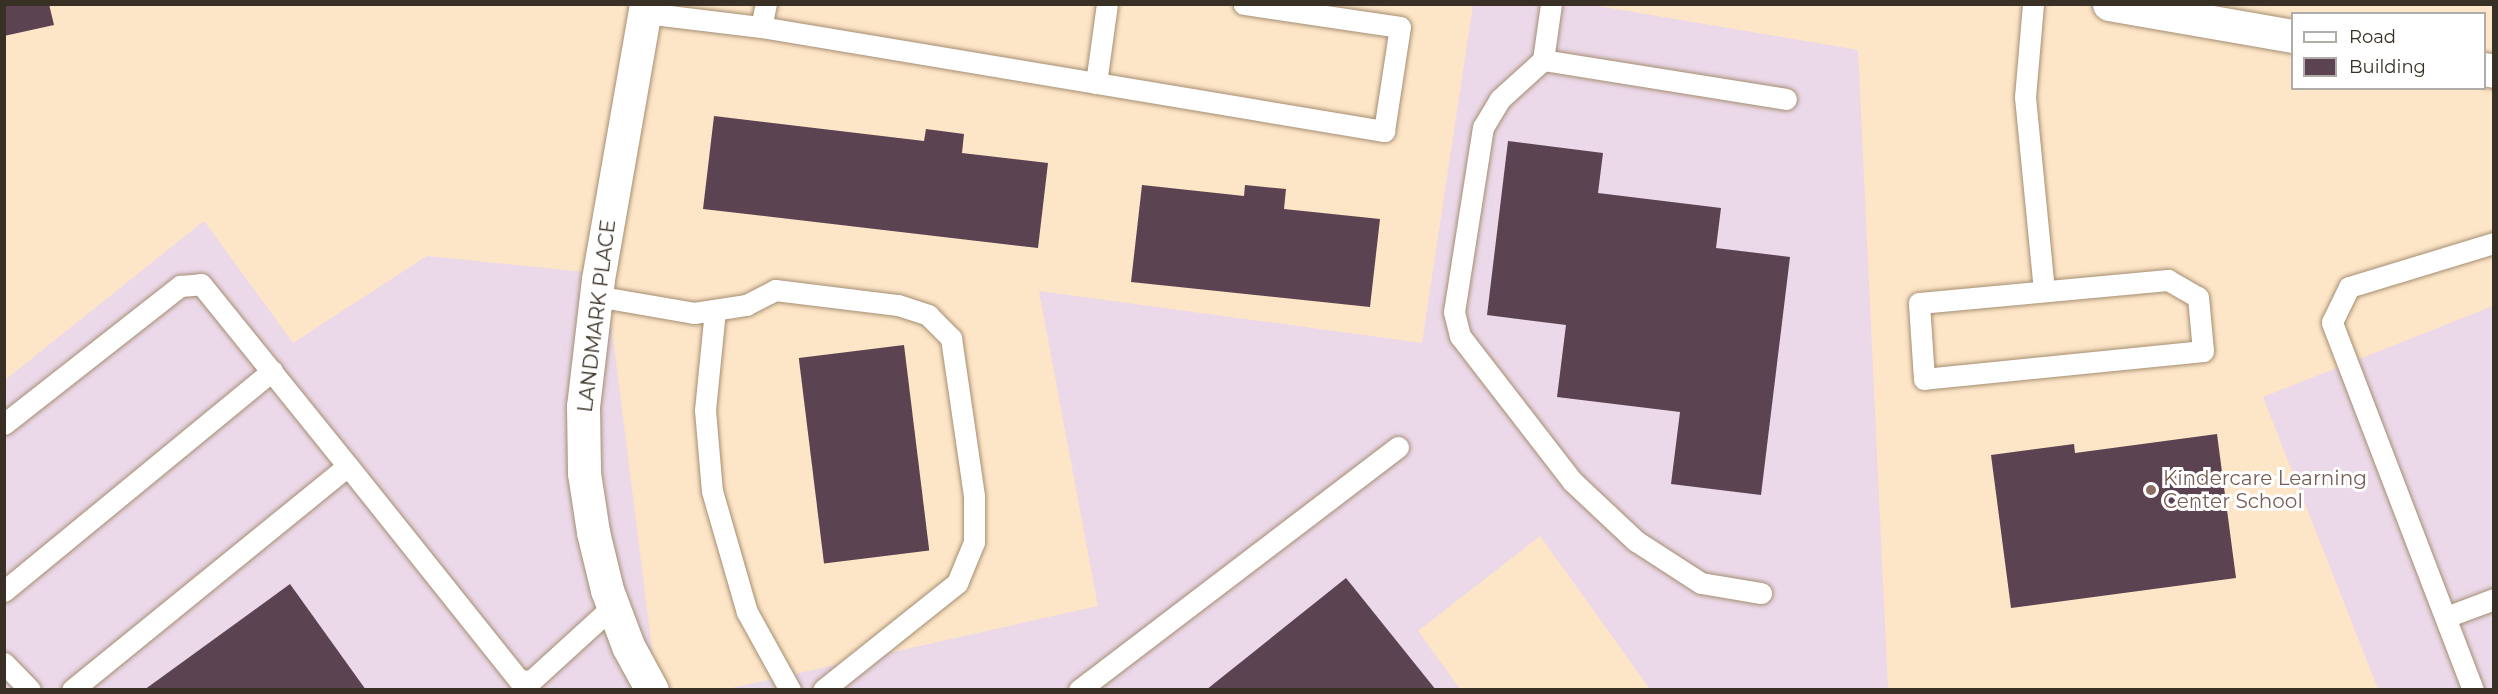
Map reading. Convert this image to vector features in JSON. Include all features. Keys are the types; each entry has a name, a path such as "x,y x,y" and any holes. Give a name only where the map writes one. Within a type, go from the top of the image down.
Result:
{"street":[{"path":"2109,4 2291,36"},
{"name":"LANDMARK PLACE","path":"646,9 596,296 583,406 584,473 593,532 613,606 628,646 652,690"}],"lane":[{"path":"761,27 766,4"},
{"path":"1096,83 1107,4"},
{"path":"646,9 1384,131 1400,27 1244,4"},
{"path":"1551,4 1543,60 1500,99 1483,127 1454,312 1460,336 1572,481 1636,541 1701,583 1761,593"},
{"path":"2033,4 2025,97 2044,291"},
{"path":"1543,60 1786,99"},
{"path":"2474,690 2332,322 2349,287 2493,243"},
{"path":"2168,280 2198,297 2203,351 1924,379 1919,303 2044,291 2168,280"},
{"path":"4,424 180,286 201,284 519,680 531,681 613,606"},
{"path":"596,296 672,311 716,310 746,305 775,290 898,305 928,315 951,338 974,496 974,542 957,583 822,690"},
{"path":"716,310 705,410 712,491 747,612 790,690"},
{"path":"4,591 272,371"},
{"path":"1079,690 1398,447"},
{"path":"72,690 348,466"},
{"path":"2446,617 2493,599"},
{"path":"4,663 30,690"}],"shaded area":[{"path":"1473,5 1592,5 1858,50 1888,689 1650,689 1540,536 1418,631 1460,689 723,690 1098,606 1039,291 1422,343"},
{"path":"204,221 293,343 427,256 605,274 657,689 5,690 5,380"},
{"path":"2493,306 2493,689 2378,689 2263,397"}],"building":[{"path":"4,4 49,4 54,25 4,36"},
{"path":"714,116 924,141 926,129 964,134 962,153 1048,163 1038,248 703,209"},
{"path":"1508,141 1603,153 1598,193 1721,208 1716,248 1790,257 1761,495 1671,484 1680,412 1557,397 1566,325 1487,315"},
{"path":"1142,185 1244,196 1245,185 1286,189 1284,209 1380,219 1370,307 1131,282"},
{"path":"904,345 929,550 824,563 799,358"},
{"path":"2217,434 2236,578 2011,608 1991,455 2074,444 2075,453"},
{"path":"1346,578 1436,690 1206,690"},
{"path":"290,584 366,690 144,690"}],"place":[{"name":"Kindercare Learning Center School","path":"2151,490"}]}
